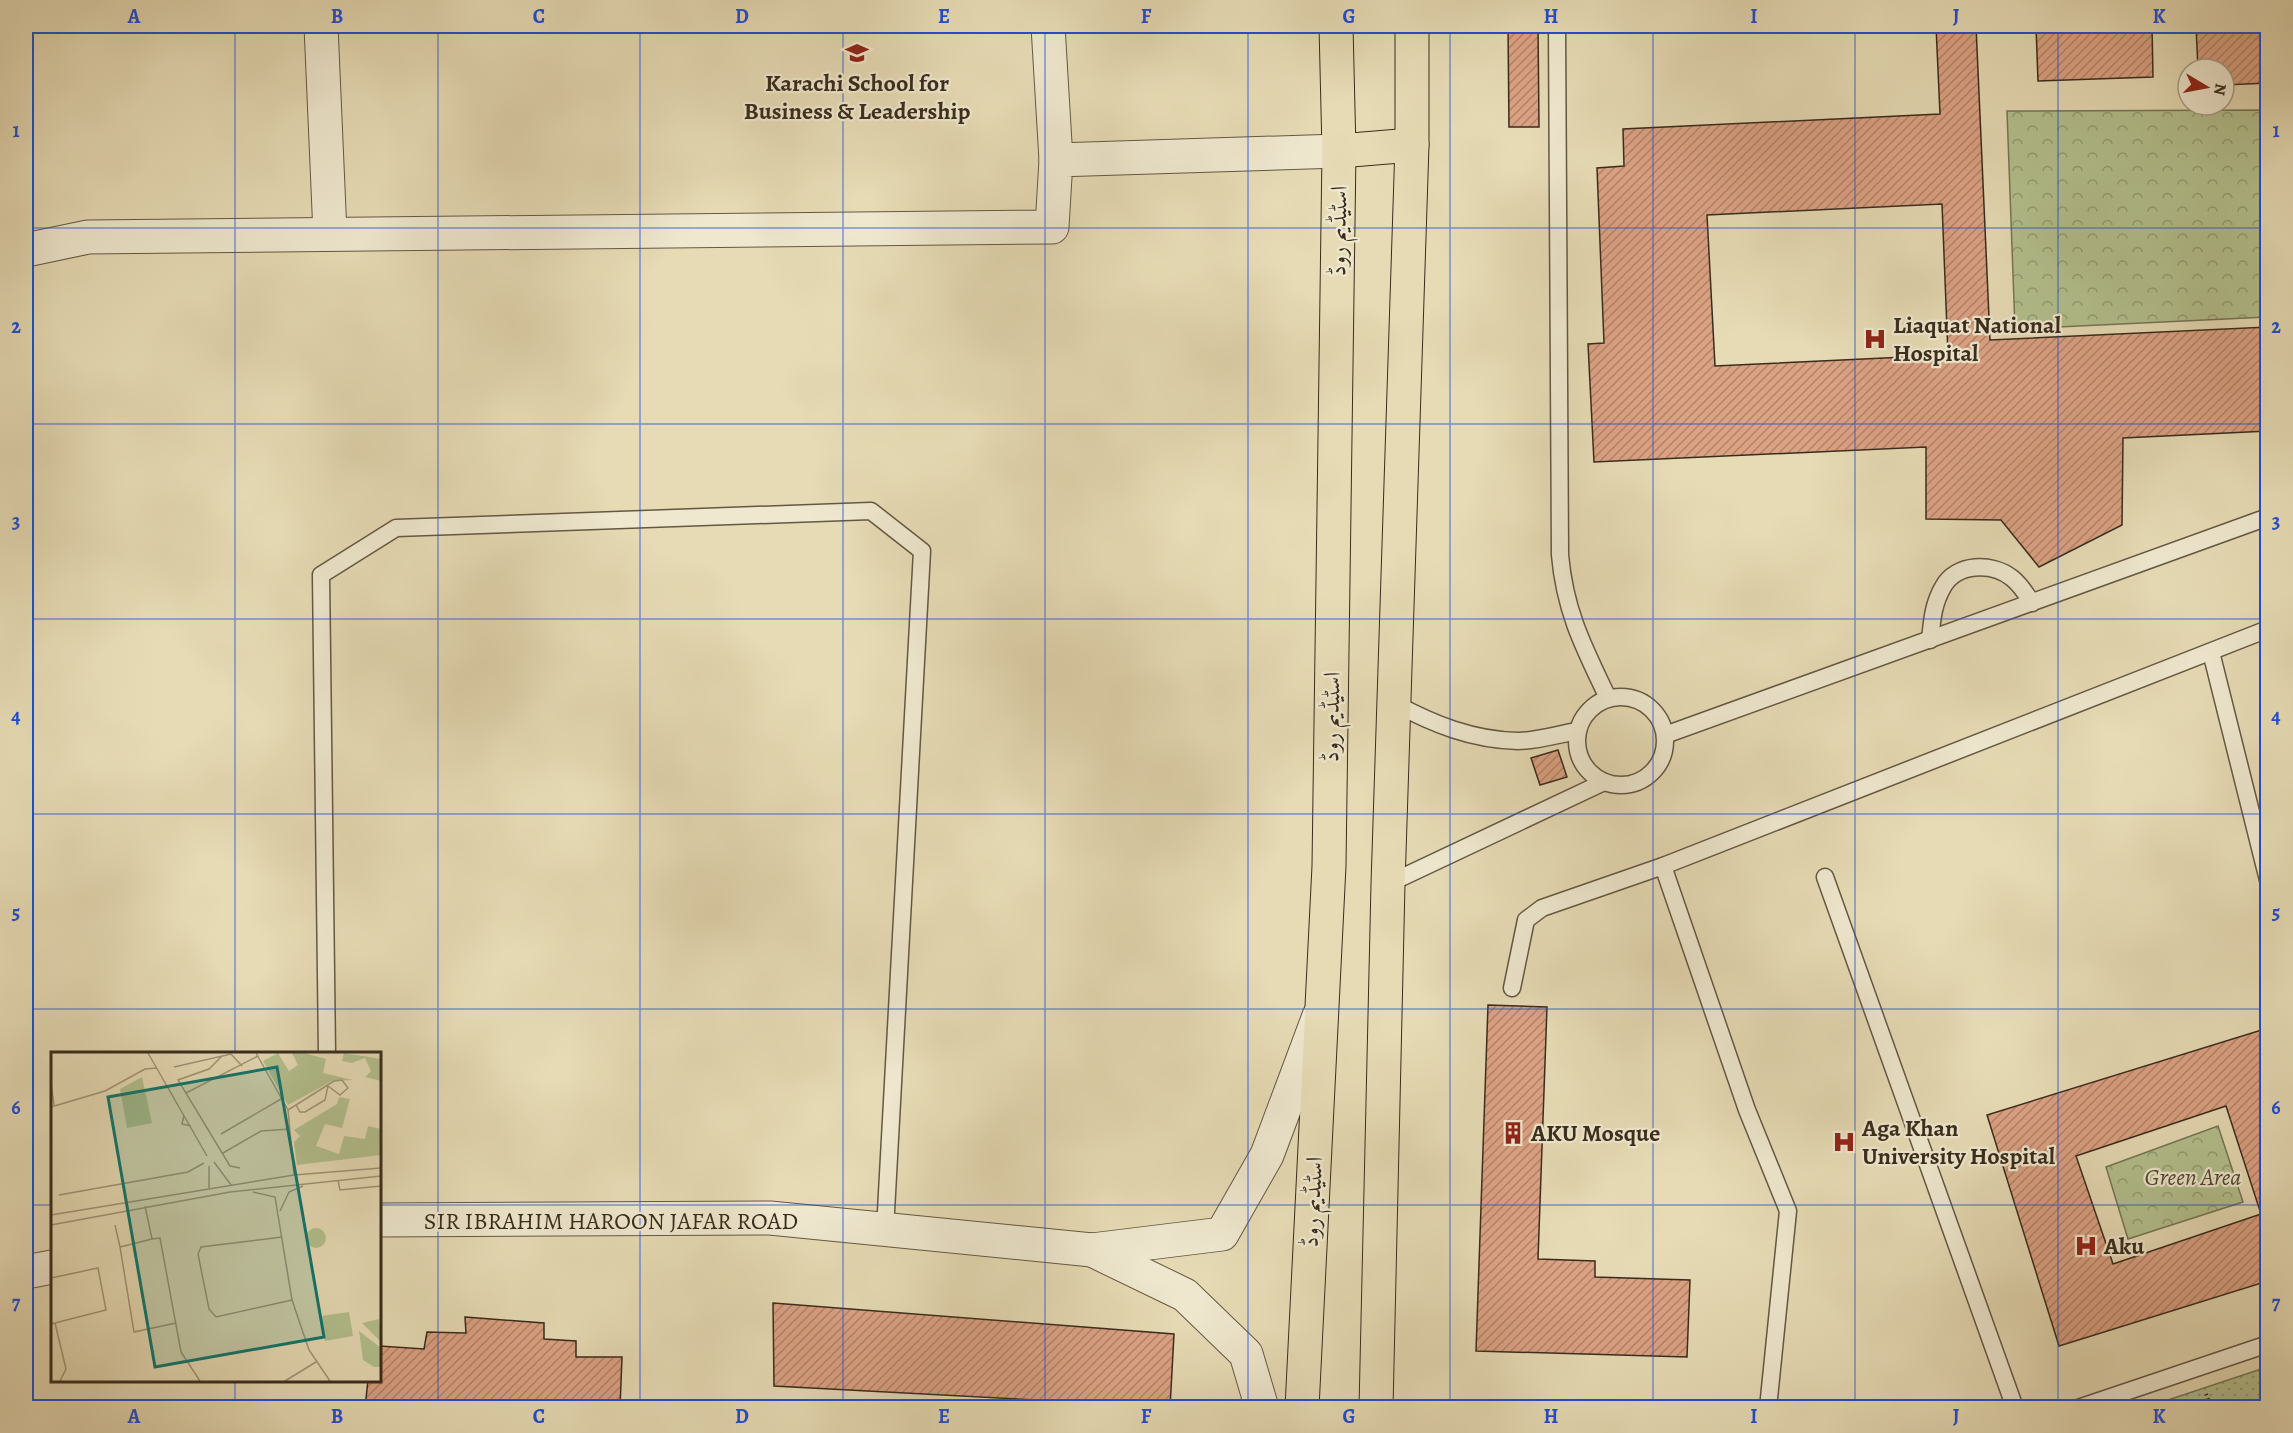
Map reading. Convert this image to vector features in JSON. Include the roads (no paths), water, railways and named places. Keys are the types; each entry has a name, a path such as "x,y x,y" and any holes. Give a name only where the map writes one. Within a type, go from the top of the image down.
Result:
{"main road":[{"name":"اسٹیڈیم روڈ","path":"1302,1407 1329,866 1339,151 1336,26"},
{"path":"1377,1407 1388,884 1413,145 1412,26"},
{"path":"1339,151 1413,145"}],"street":[{"path":"321,26 330,234"},
{"path":"26,250 88,237 1052,227 1056,160 1048,26"},
{"path":"1056,160 1339,151"},
{"path":"1092,1250 1222,1234 1267,1155 1322,1007"},
{"name":"SIR IBRAHIM HAROON JAFAR ROAD","path":"381,1220 770,1218 1092,1250"},
{"path":"1092,1250 1185,1295 1246,1354 1262,1407"},
{"path":"26,1272 51,1267"}],"lane":[{"path":"1557,26 1560,555 1563,590 1574,628 1608,698"},
{"path":"327,1052 321,575 396,528 871,511 922,551 885,1230"},
{"path":"1665,735 2268,517"},
{"path":"1930,640 1933,609 1944,585 1959,570 1977,567 2010,576 2023,589 2032,603"},
{"path":"1512,988 1526,920 1542,908 1663,866 2268,629"},
{"path":"2211,652 2268,880"},
{"path":"1623,697 1638,700 1656,714 1665,735 1664,751 1658,765 1648,776 1627,784 1604,782 1591,774 1582,761 1577,746 1578,731 1584,717 1594,705 1608,698 1623,697"},
{"path":"1394,703 1434,724 1471,735 1519,741 1578,731"},
{"path":"1388,884 1604,782"},
{"path":"1663,866 1748,1110 1788,1211 1768,1407"},
{"path":"1825,877 2015,1407"},
{"path":"2078,1407 2268,1344"}],"place":[{"name":"Karachi School for Business & Leadership","path":"857,53"},
{"name":"Liaquat National Hospital","path":"1875,339"},
{"name":"AKU Mosque","path":"1513,1133"},
{"name":"Aga Khan University Hospital","path":"1844,1142"},
{"name":"Aku","path":"2086,1246"}],"park label":[{"name":"Green Area","path":"2193,1177"}]}
